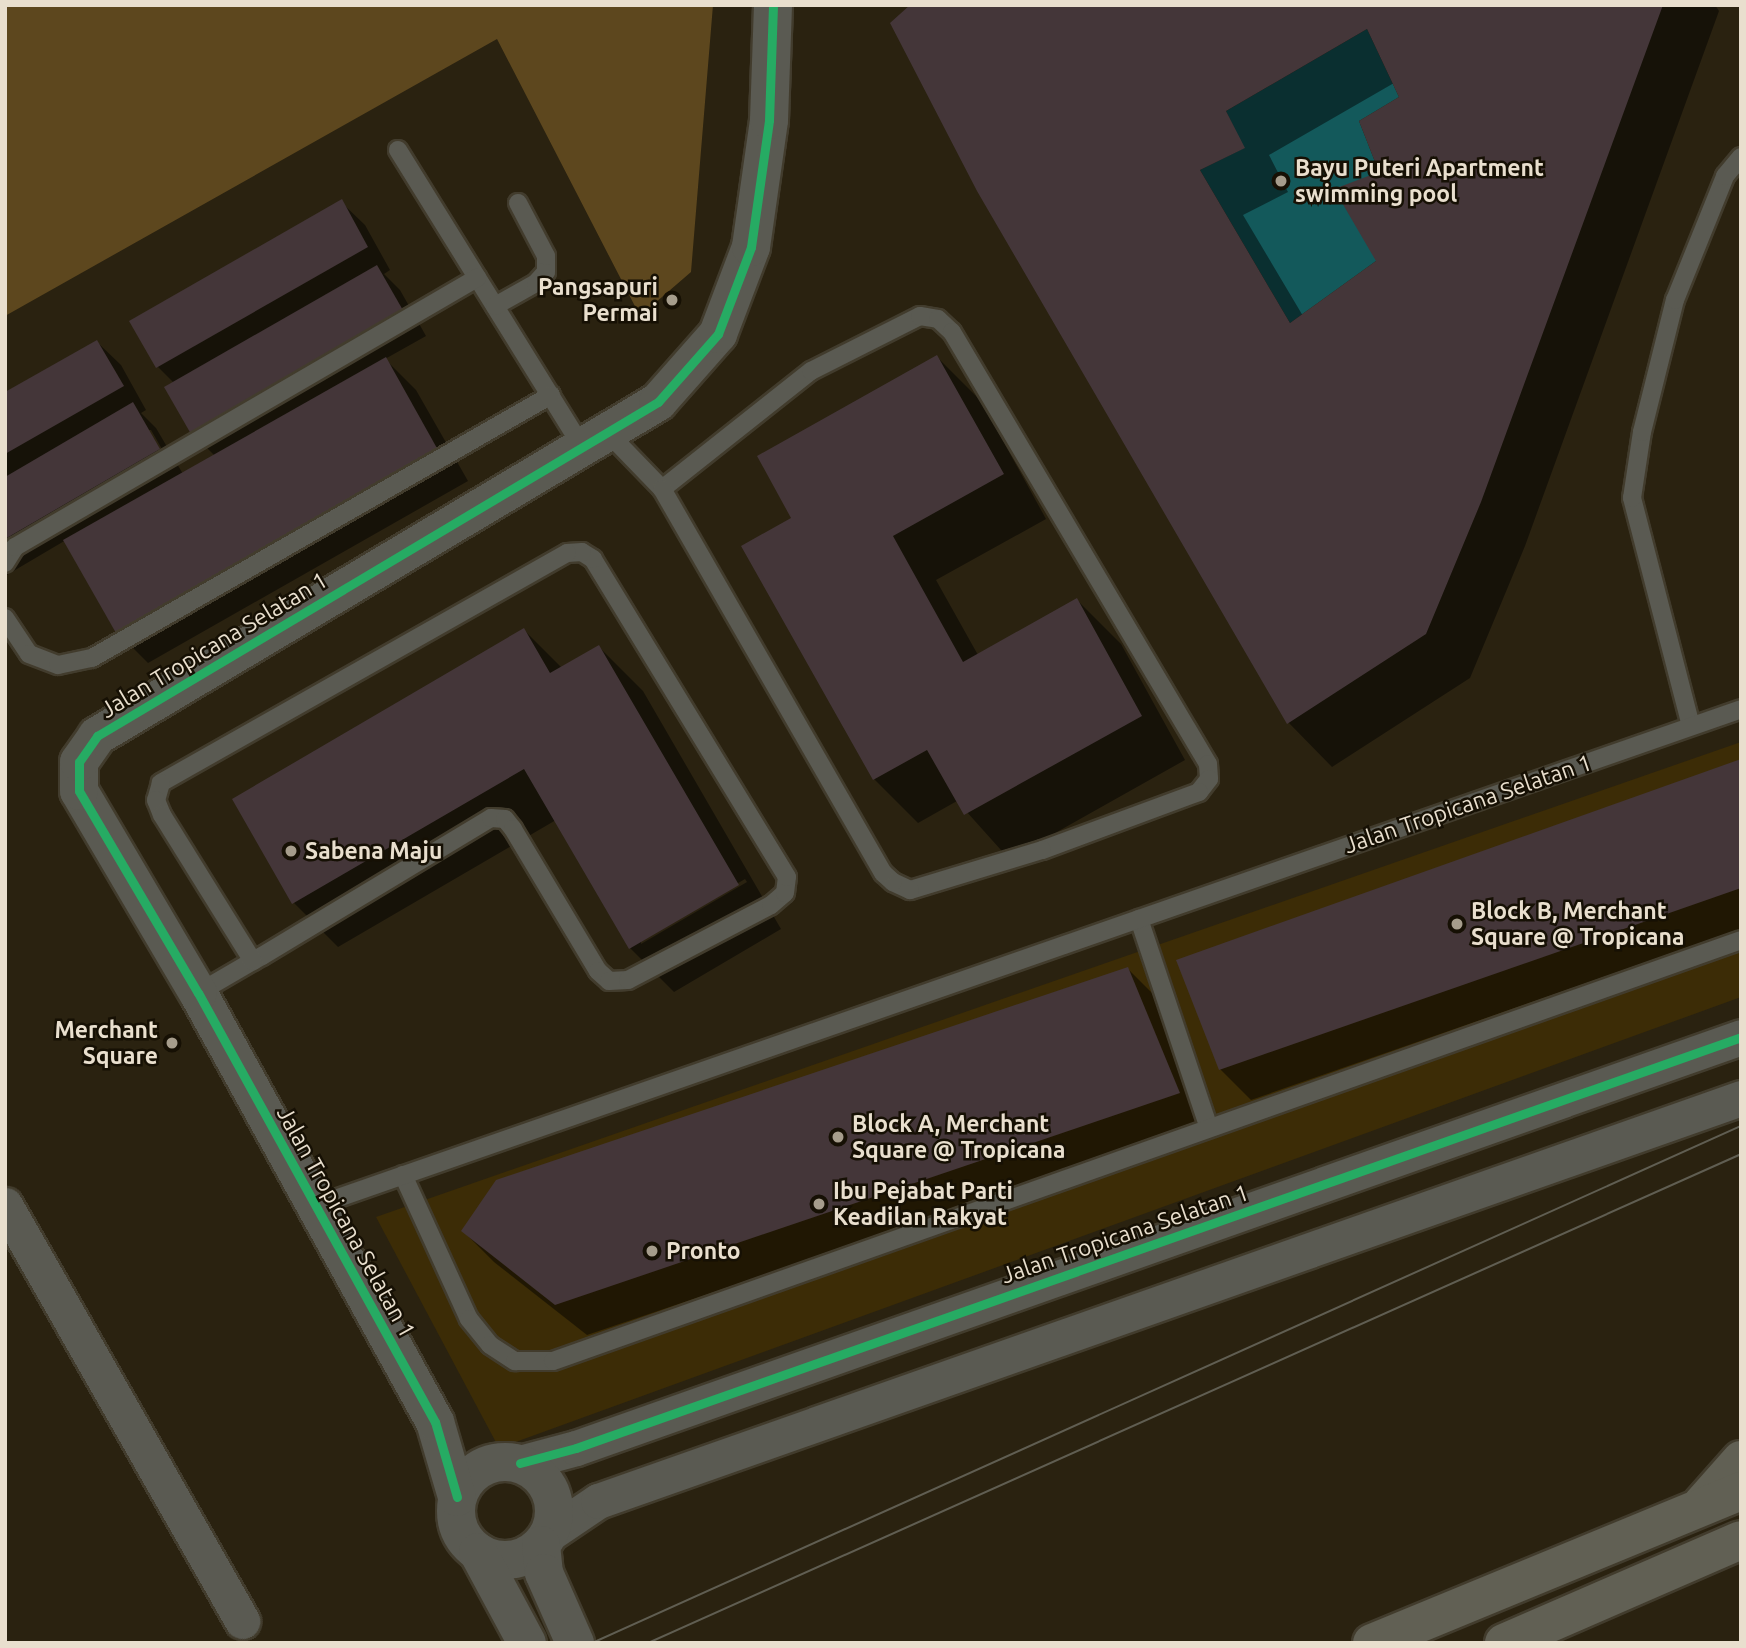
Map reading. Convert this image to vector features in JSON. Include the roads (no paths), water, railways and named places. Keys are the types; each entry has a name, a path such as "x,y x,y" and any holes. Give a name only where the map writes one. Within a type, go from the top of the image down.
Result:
{"highway":[{"path":"1698,1508 1741,1460"},
{"path":"1372,1643 1741,1491"},
{"path":"1504,1643 1741,1539"}],"street":[{"name":"Jalan Tropicana Selatan 1","path":"435,1422 198,993 79,790 79,761 97,736 658,402 719,334 751,247 769,120 773,5"},
{"name":"Jalan Tropicana Selatan 1","path":"510,1462 576,1448 1741,1037"},
{"path":"478,1552 510,1560 545,1540 598,1501 1741,1098"},
{"path":"5,1205 242,1621"},
{"path":"435,1422 463,1446 510,1462 544,1479 551,1492 554,1521 545,1540 544,1573 575,1643"},
{"path":"435,1422 457,1497 458,1528 478,1552 527,1643"},
{"path":"457,1497 473,1473 510,1462"}],"lane":[{"path":"398,150 551,395 595,440 662,489 883,873 893,882 910,890 1042,850 1199,792 1209,779 1200,751 952,332 938,319 920,316 811,371 662,489"},
{"path":"1691,726 1632,498 1642,432 1675,300 1725,176 1741,157"},
{"path":"495,306 536,283 546,272 546,256 518,202"},
{"path":"5,564 15,547 477,278"},
{"path":"5,618 29,653 58,666 92,658 551,395"},
{"path":"198,993 253,961 491,818 505,820 513,829 598,971 609,981 628,980 771,905 785,893 787,877 593,559 582,552 567,553 161,783 156,800 162,815 253,961"},
{"name":"Jalan Tropicana Selatan 1","path":"315,1206 1741,709"},
{"path":"1139,919 1208,1125"},
{"path":"403,1175 469,1319 490,1345 515,1361 553,1361 1208,1125 1741,940"}],"water":[{"name":"Bayu Puteri Apartment swimming pool","path":"1367,29 1399,97 1359,121 1379,172 1376,261 1290,323 1200,170 1244,148 1226,111"}],"tram line":[{"path":"592,1643 1741,1126"},
{"path":"648,1643 1741,1154"}],"place":[{"name":"Bayu Puteri Apartment swimming pool","path":"1281,181"},
{"name":"Pangsapuri Permai","path":"672,300"},
{"name":"Sabena Maju","path":"291,851"},
{"name":"Block B, Merchant Square @ Tropicana","path":"1457,924"},
{"name":"Merchant Square","path":"172,1043"},
{"name":"Block A, Merchant Square @ Tropicana","path":"838,1137"},
{"name":"Ibu Pejabat Parti Keadilan Rakyat","path":"819,1204"},
{"name":"Pronto","path":"652,1251"}]}
